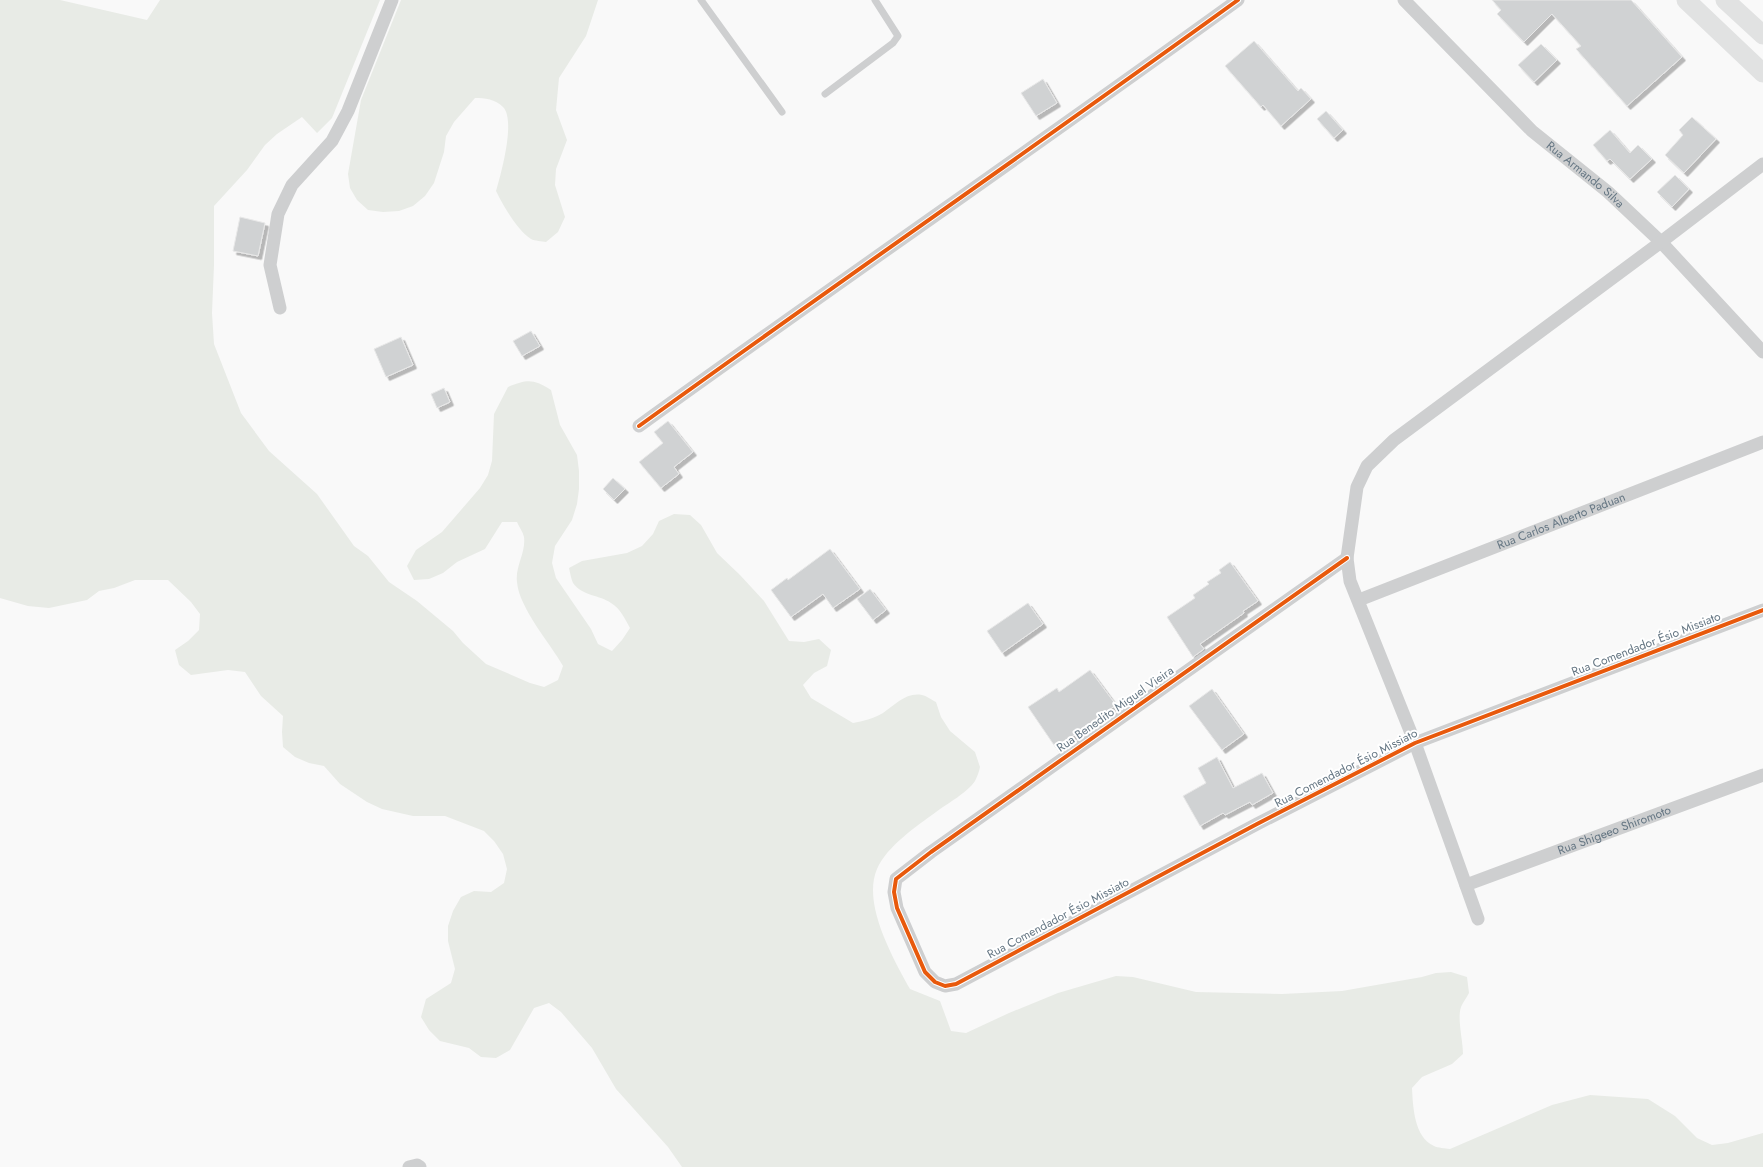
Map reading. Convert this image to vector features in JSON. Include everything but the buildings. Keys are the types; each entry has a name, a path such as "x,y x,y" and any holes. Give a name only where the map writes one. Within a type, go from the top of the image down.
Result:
{"street":[{"path":"280,308 270,265 278,214 292,185 332,141 348,111 392,0"},
{"path":"639,426 789,318 1055,132 1238,0"},
{"name":"Rua Armando Silva","path":"1404,0 1532,132 1608,192 1662,242 1763,352"},
{"path":"1686,0 1763,73"},
{"path":"1725,0 1763,34"},
{"path":"1478,919 1415,743 1359,600 1350,581 1347,558 1356,487 1367,466 1394,440 1662,242 1763,164"},
{"name":"Rua Carlos Alberto Paduan","path":"1359,600 1763,442"},
{"name":"Rua Benedito Miguel Vieira","path":"956,984 945,986 934,982 925,972 897,908 894,892 896,879 938,847 1347,558"},
{"name":"Rua Comendador Ésio Missiato","path":"956,984 1257,824 1415,743 1763,610"},
{"name":"Rua Shigeeo Shiromoto","path":"1466,885 1763,774"},
{"path":"409,1167 417,1165 420,1167"}],"lane":[{"path":"701,0 782,112"},
{"path":"825,94 893,43 898,36 875,0"}],"shaded area":[{"path":"0,0 60,0 147,20 160,0 380,0 332,118 317,133 302,117 277,134 265,145 247,170 214,206 212,313 214,344 241,413 269,451 317,494 354,546 368,556 389,582 417,601 453,631 463,643 486,664 530,683 544,687 558,680 563,666 529,614 519,592 517,576 524,537 517,522 502,522 485,549 457,562 443,573 429,579 414,580 407,566 416,550 442,532 480,488 488,475 492,461 494,414 508,387 530,381 540,384 551,390 560,425 577,455 579,471 577,504 572,520 555,546 552,563 556,578 591,629 598,644 612,651 630,628 622,614 614,605 607,600 586,593 577,587 572,581 569,568 582,561 627,553 642,546 653,534 659,521 674,514 690,515 701,525 717,553 764,601 789,641 804,642 819,639 831,650 827,666 814,673 803,685 811,698 853,723 868,720 879,715 911,695 922,695 936,702 941,717 950,731 975,752 980,767 979,773 975,781 968,789 912,830 888,852 877,869 873,883 873,898 876,914 888,947 910,989 940,1001 951,1031 966,1033 1058,993 1116,976 1133,977 1196,992 1282,994 1342,991 1422,977 1436,973 1451,972 1467,977 1469,993 1461,1007 1460,1012 1463,1054 1452,1064 1422,1077 1412,1088 1416,1121 1422,1136 1427,1142 1440,1148 1450,1149 1552,1105 1590,1095 1648,1099 1675,1116 1697,1138 1712,1145 1728,1143 1763,1133 1763,1167 682,1167 668,1147 616,1089 592,1048 561,1012 549,1003 534,1008 510,1050 496,1058 481,1057 469,1048 440,1041 429,1030 421,1017 426,999 451,983 455,969 448,941 448,926 453,911 461,897 474,891 491,892 504,883 507,869 503,854 494,841 484,831 445,816 413,816 382,809 367,802 340,784 324,766 309,763 295,757 283,747 283,716 261,696 245,672 228,670 191,675 179,665 175,650 188,641 199,630 200,614 191,602 168,580 135,580 114,588 99,591 87,600 49,608 28,606 0,598"},
{"path":"401,0 598,0 586,36 559,78 556,110 567,140 556,169 555,185 565,217 558,232 546,242 531,239 521,230 506,210 496,191 508,135 507,114 503,107 497,102 482,98 475,98 454,122 446,136 444,152 434,183 425,196 413,206 399,211 383,212 368,210 357,200 350,188 348,174 361,100"}],"cycle path":[{"path":"639,426 1238,0"},
{"path":"1347,558 931,852 896,879 894,892 897,908 925,972 935,982 945,986 956,984 1257,824 1415,743 1763,610"}]}
